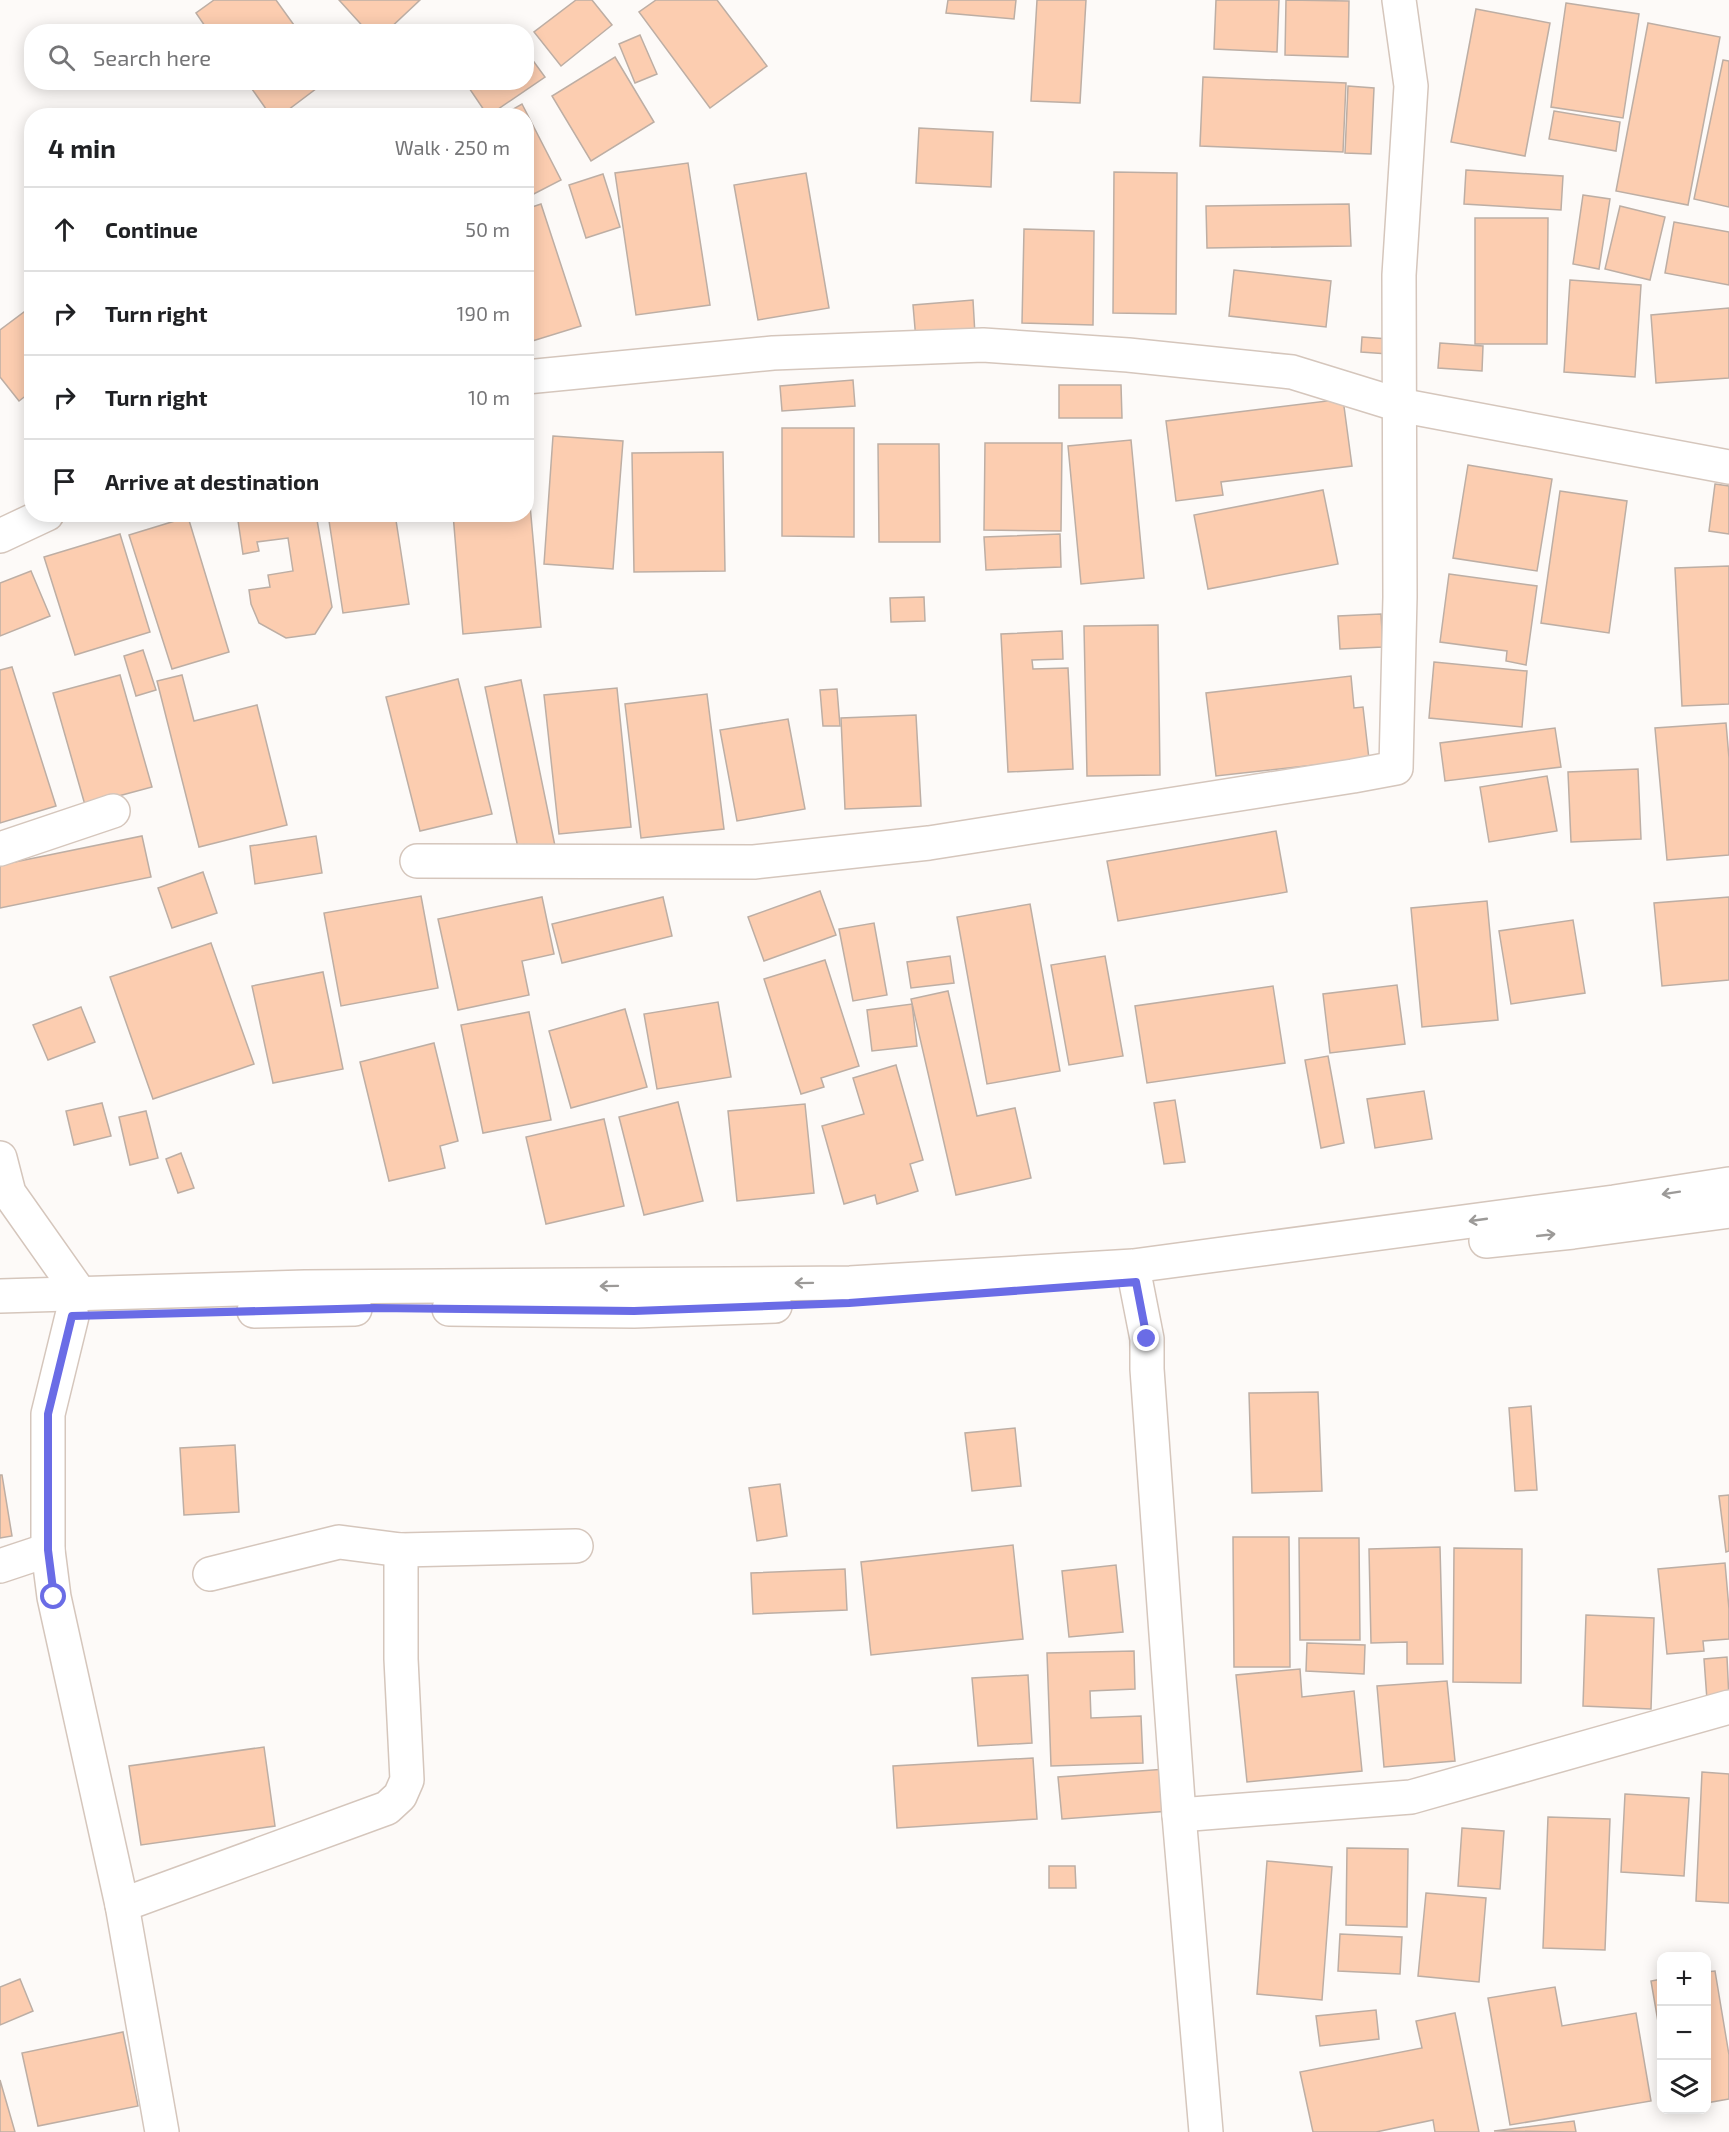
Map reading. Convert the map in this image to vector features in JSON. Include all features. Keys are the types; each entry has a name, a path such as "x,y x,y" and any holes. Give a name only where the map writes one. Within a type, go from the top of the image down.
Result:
{"street":[{"path":"417,861 754,862 929,843 1396,768 1400,597 1399,275 1411,86 1399,0"},
{"path":"534,376 773,353 983,345 1128,355 1292,372 1399,405 1729,467"},
{"path":"0,536 30,522"},
{"path":"0,849 113,811"},
{"path":"0,1158 9,1193 76,1306 48,1414 48,1550 54,1597 122,1905 162,2132"},
{"path":"0,1316 76,1306 305,1287 850,1283 1133,1266 1729,1184"},
{"path":"0,1296 76,1306 634,1311 849,1303 1136,1282 1270,1264 1573,1232 1729,1211"},
{"path":"1136,1282 1147,1339 1147,1369 1179,1815 1206,2132"},
{"path":"210,1574 339,1542 401,1550 576,1546"},
{"path":"0,1566 48,1550"},
{"path":"122,1905 387,1808 400,1797 407,1780 401,1659 401,1550"},
{"path":"1179,1815 1411,1797 1729,1707"}],"building":[{"path":"214,0 276,0 293,24 204,24 196,13"},
{"path":"339,0 420,0 394,24 361,24"},
{"path":"576,0 592,0 612,25 561,66 534,32"},
{"path":"656,0 717,0 767,66 710,108 639,12"},
{"path":"948,0 1016,0 1014,19 946,13"},
{"path":"1037,0 1086,0 1080,103 1031,101"},
{"path":"1216,0 1279,0 1277,52 1214,49"},
{"path":"1286,0 1349,1 1348,57 1285,55"},
{"path":"1566,3 1639,14 1623,118 1551,107"},
{"path":"1476,9 1550,23 1525,156 1451,142"},
{"path":"1648,23 1720,37 1688,205 1616,191"},
{"path":"640,35 657,74 635,83 619,44"},
{"path":"615,57 654,122 591,161 552,96"},
{"path":"1723,60 1729,61 1729,207 1694,199"},
{"path":"534,62 545,77 534,85"},
{"path":"1203,77 1346,83 1343,152 1200,146"},
{"path":"1348,86 1374,88 1371,154 1345,153"},
{"path":"253,90 314,90 291,108 265,108"},
{"path":"470,90 526,90 500,108 483,108"},
{"path":"1554,111 1620,122 1616,151 1549,139"},
{"path":"534,127 561,180 534,194"},
{"path":"919,128 993,132 991,187 916,183"},
{"path":"688,163 710,305 636,315 615,173"},
{"path":"1466,170 1563,176 1561,210 1464,204"},
{"path":"1114,172 1177,173 1176,314 1113,313"},
{"path":"806,173 829,308 758,320 734,185"},
{"path":"603,174 620,227 586,238 569,185"},
{"path":"1583,195 1610,199 1599,269 1573,264"},
{"path":"541,204 581,326 534,341 534,206"},
{"path":"1349,204 1351,246 1207,248 1206,206"},
{"path":"1620,206 1665,217 1650,280 1605,269"},
{"path":"1475,218 1548,218 1547,344 1475,344"},
{"path":"1674,222 1729,232 1729,285 1665,273"},
{"path":"1024,229 1094,231 1093,325 1022,323"},
{"path":"1234,270 1331,281 1326,327 1229,316"},
{"path":"1570,280 1641,285 1635,377 1564,372"},
{"path":"973,300 975,335 916,340 913,305"},
{"path":"1729,308 1729,378 1656,383 1651,315"},
{"path":"24,312 24,397 19,401 0,377 0,330"},
{"path":"1362,337 1389,339 1388,354 1361,352"},
{"path":"1440,343 1483,346 1482,371 1438,368"},
{"path":"853,380 855,406 782,411 780,386"},
{"path":"1059,385 1121,385 1122,418 1059,418"},
{"path":"1343,399 1352,466 1221,482 1223,495 1176,501 1166,421"},
{"path":"782,428 854,428 854,537 782,536"},
{"path":"553,436 623,441 613,569 544,564"},
{"path":"1131,440 1144,578 1081,584 1068,446"},
{"path":"985,443 1062,443 1061,531 984,530"},
{"path":"878,444 939,444 940,542 879,542"},
{"path":"723,452 725,571 634,572 632,453"},
{"path":"1468,465 1552,479 1537,571 1453,558"},
{"path":"1715,484 1729,486 1729,534 1709,531"},
{"path":"1323,490 1338,564 1208,589 1194,515"},
{"path":"1560,491 1627,501 1609,633 1541,623"},
{"path":"172,522 190,522 229,652 172,669 129,535"},
{"path":"238,522 317,522 332,607 315,634 286,638 259,623 251,604 249,590 270,587 268,575 293,571 288,538 257,542 259,551 243,554"},
{"path":"329,522 396,522 409,604 343,613"},
{"path":"454,522 532,522 541,627 463,634"},
{"path":"120,534 150,632 75,655 44,557"},
{"path":"1060,534 1061,567 986,570 984,537"},
{"path":"1729,566 1729,704 1682,706 1675,568"},
{"path":"31,571 50,616 0,636 0,583"},
{"path":"1449,574 1537,586 1526,665 1506,661 1507,651 1440,642"},
{"path":"924,597 925,621 891,622 890,598"},
{"path":"1381,614 1383,647 1340,649 1338,616"},
{"path":"1158,625 1160,775 1087,776 1084,626"},
{"path":"1062,631 1063,659 1032,660 1033,669 1068,668 1073,769 1008,772 1001,634"},
{"path":"143,650 156,690 136,696 124,656"},
{"path":"1434,662 1527,671 1522,727 1429,718"},
{"path":"12,667 56,806 0,823 0,670"},
{"path":"120,675 152,787 85,805 53,693"},
{"path":"182,675 194,721 257,705 287,825 199,847 157,681"},
{"path":"1351,676 1354,708 1363,707 1369,759 1216,776 1206,693"},
{"path":"458,679 492,814 420,831 386,697"},
{"path":"521,680 555,846 519,853 485,687"},
{"path":"617,688 631,827 559,834 544,695"},
{"path":"837,689 840,726 823,726 820,690"},
{"path":"707,694 724,829 641,838 625,704"},
{"path":"916,715 921,806 845,809 841,718"},
{"path":"788,719 805,809 737,821 720,730"},
{"path":"1726,723 1729,758 1729,855 1667,860 1655,728"},
{"path":"1555,728 1561,767 1445,781 1440,743"},
{"path":"1638,769 1641,839 1571,842 1568,772"},
{"path":"1547,776 1557,831 1489,842 1480,787"},
{"path":"1276,831 1287,892 1118,921 1107,861"},
{"path":"142,836 151,877 0,908 0,865"},
{"path":"316,836 322,873 255,884 250,846"},
{"path":"203,872 217,913 172,928 158,888"},
{"path":"820,891 836,935 764,961 748,917"},
{"path":"421,896 438,988 341,1006 324,913"},
{"path":"542,897 554,954 522,961 529,995 458,1010 438,919"},
{"path":"663,897 672,936 562,963 552,924"},
{"path":"1729,897 1729,980 1662,986 1654,903"},
{"path":"1487,901 1498,1020 1422,1027 1411,908"},
{"path":"1030,904 1060,1071 987,1084 957,917"},
{"path":"1573,920 1585,993 1511,1004 1499,931"},
{"path":"874,923 887,995 853,1001 839,929"},
{"path":"211,943 254,1064 153,1099 110,977"},
{"path":"950,956 954,983 911,988 907,962"},
{"path":"1105,956 1123,1056 1069,1065 1051,965"},
{"path":"825,960 859,1066 821,1078 824,1087 801,1094 764,979"},
{"path":"323,972 343,1069 273,1083 252,986"},
{"path":"1397,985 1405,1044 1330,1053 1323,994"},
{"path":"1273,986 1285,1063 1147,1083 1135,1006"},
{"path":"948,991 977,1116 1015,1108 1031,1178 956,1195 911,999"},
{"path":"718,1002 731,1077 657,1089 644,1014"},
{"path":"912,1004 917,1046 872,1051 867,1010"},
{"path":"81,1007 95,1042 48,1060 33,1025"},
{"path":"625,1009 647,1087 571,1108 549,1031"},
{"path":"529,1012 551,1120 483,1133 461,1025"},
{"path":"434,1043 458,1141 440,1146 445,1168 389,1181 360,1062"},
{"path":"1328,1056 1344,1143 1321,1148 1305,1060"},
{"path":"896,1065 923,1160 910,1164 918,1191 877,1204 875,1195 844,1204 822,1126 864,1114 853,1078"},
{"path":"1424,1091 1432,1139 1375,1148 1367,1099"},
{"path":"1175,1100 1185,1162 1164,1164 1154,1103"},
{"path":"678,1102 703,1201 644,1215 619,1117"},
{"path":"102,1103 111,1136 74,1145 66,1111"},
{"path":"805,1104 814,1193 737,1201 728,1111"},
{"path":"146,1111 158,1158 130,1165 119,1117"},
{"path":"604,1119 624,1206 546,1224 526,1137"},
{"path":"181,1153 194,1188 178,1193 166,1159"},
{"path":"1318,1392 1322,1491 1252,1493 1249,1393"},
{"path":"1531,1406 1537,1490 1515,1491 1509,1408"},
{"path":"1015,1428 1021,1486 972,1491 965,1433"},
{"path":"235,1445 239,1512 184,1515 180,1448"},
{"path":"0,1475 2,1475 12,1536 0,1538"},
{"path":"780,1484 787,1536 757,1541 749,1488"},
{"path":"1729,1495 1729,1551 1726,1552 1719,1496"},
{"path":"1233,1537 1289,1537 1290,1667 1234,1667"},
{"path":"1299,1538 1359,1538 1360,1640 1300,1640"},
{"path":"1013,1545 1023,1639 871,1655 861,1562"},
{"path":"1440,1547 1443,1664 1407,1664 1407,1642 1371,1643 1369,1549"},
{"path":"1454,1548 1522,1549 1521,1683 1453,1682"},
{"path":"1725,1563 1729,1639 1703,1641 1704,1651 1667,1654 1658,1569"},
{"path":"1116,1565 1123,1632 1069,1637 1062,1571"},
{"path":"845,1569 847,1610 753,1614 751,1573"},
{"path":"1586,1615 1654,1618 1651,1709 1583,1706"},
{"path":"1307,1643 1365,1645 1364,1674 1306,1671"},
{"path":"1134,1651 1135,1689 1090,1691 1091,1718 1141,1716 1143,1763 1051,1766 1047,1653"},
{"path":"1727,1657 1729,1699 1707,1700 1704,1659"},
{"path":"1300,1669 1302,1697 1354,1691 1362,1771 1247,1782 1236,1675"},
{"path":"1028,1675 1032,1743 978,1746 972,1678"},
{"path":"1447,1681 1455,1761 1384,1767 1377,1686"},
{"path":"264,1747 275,1826 141,1845 129,1766"},
{"path":"1033,1758 1037,1819 897,1828 893,1766"},
{"path":"1166,1769 1170,1811 1062,1819 1058,1777"},
{"path":"1702,1772 1729,1774 1729,1903 1696,1901"},
{"path":"1625,1794 1689,1798 1684,1876 1621,1872"},
{"path":"1548,1817 1610,1819 1605,1950 1543,1948"},
{"path":"1462,1828 1504,1831 1500,1889 1458,1886"},
{"path":"1347,1848 1408,1849 1407,1927 1346,1925"},
{"path":"1267,1861 1332,1867 1322,2000 1257,1994"},
{"path":"1049,1866 1075,1866 1076,1888 1049,1888"},
{"path":"1426,1893 1486,1898 1479,1982 1418,1976"},
{"path":"1340,1934 1402,1937 1400,1974 1338,1971"},
{"path":"1711,1971 1715,1971 1729,2055 1729,2099 1711,2102 1711,2006"},
{"path":"20,1979 33,2011 0,2025 0,1987"},
{"path":"1657,1980 1657,2016 1651,1981"},
{"path":"1555,1987 1562,2026 1636,2013 1651,2101 1510,2125 1488,1998"},
{"path":"1376,2010 1379,2039 1320,2046 1316,2016"},
{"path":"1455,2013 1479,2132 1435,2132 1433,2120 1376,2132 1313,2132 1300,2072 1422,2048 1416,2021"},
{"path":"123,2032 138,2106 38,2126 22,2053"},
{"path":"0,2080 15,2132 0,2132"},
{"path":"1574,2121 1576,2132 1494,2131"}],"route":[{"path":"54,1597 48,1550 48,1414 72,1316 374,1308 634,1311 849,1303 1136,1282 1147,1339"}]}
